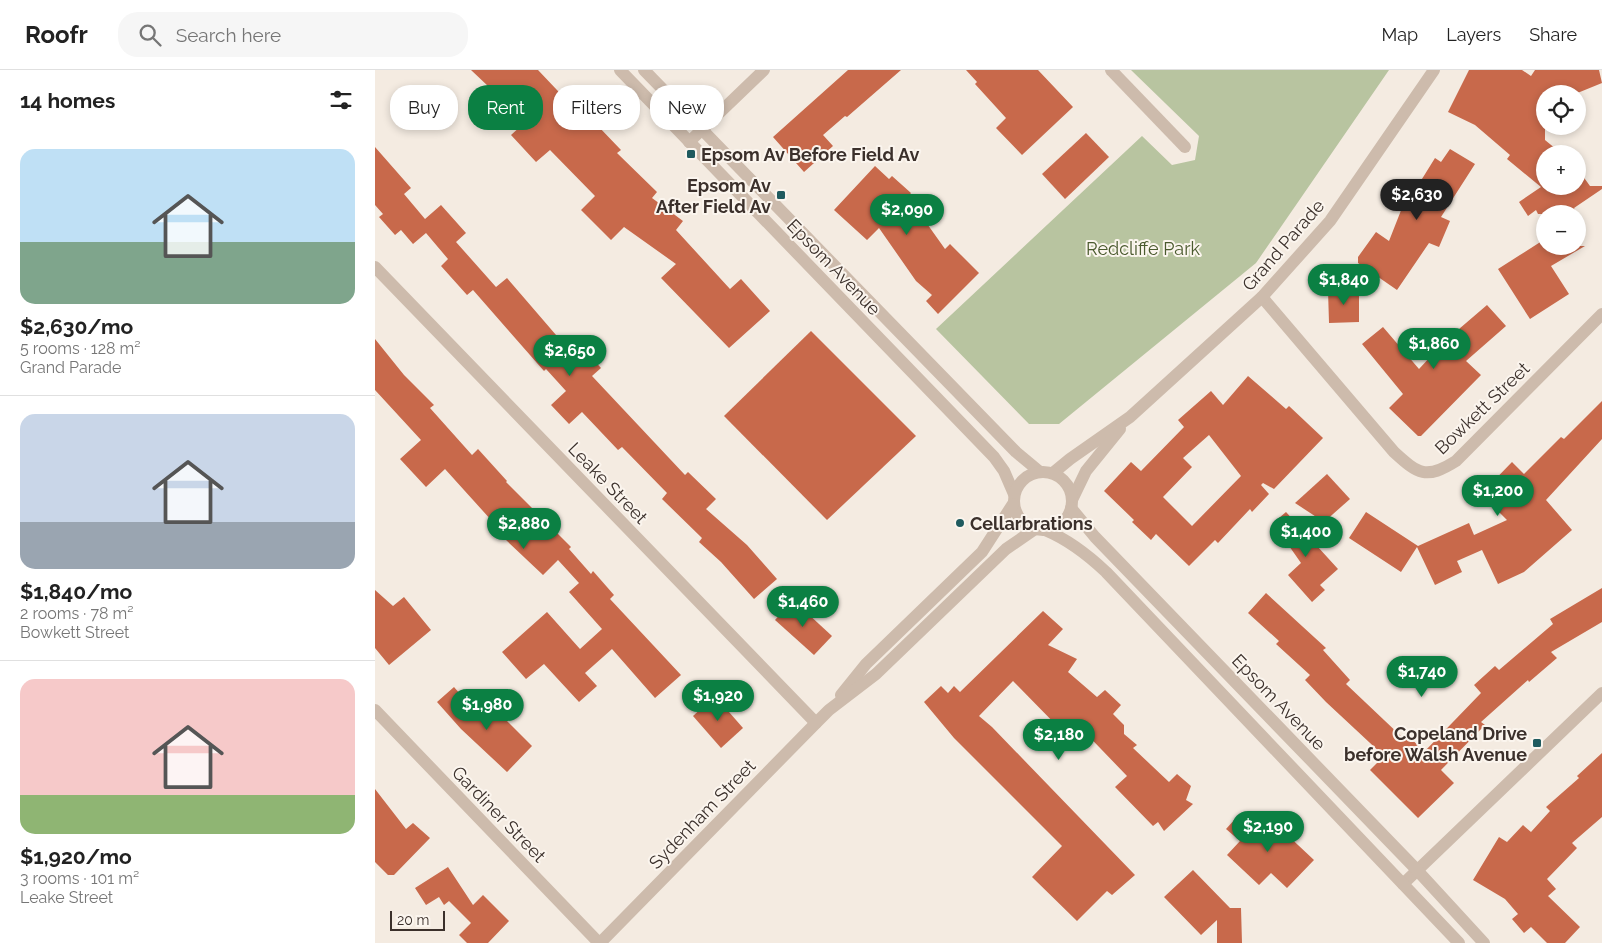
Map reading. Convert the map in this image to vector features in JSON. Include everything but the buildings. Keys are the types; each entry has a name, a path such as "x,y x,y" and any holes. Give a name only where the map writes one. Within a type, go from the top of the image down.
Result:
{"street":[{"name":"Epsom Avenue","path":"620,70 994,458 1004,471 1014,499"},
{"name":"Epsom Avenue","path":"644,70 658,85"},
{"path":"724,109 764,70"},
{"path":"1111,70 1185,147"},
{"name":"Grand Parade","path":"1053,473 1130,417 1262,297 1329,221 1434,70"},
{"name":"Epsom Avenue","path":"702,130 1016,452 1040,472"},
{"path":"689,142 702,130"},
{"name":"Leake Street","path":"375,267 816,723"},
{"name":"Bowkett Street","path":"1262,297 1394,452 1412,469 1426,473 1441,471 1456,461 1602,314"},
{"name":"Grand Parade","path":"1072,504 1086,471 1130,417"},
{"path":"1040,472 1053,473 1064,481 1068,487 1072,504 1064,520 1053,529 1040,530 1027,526 1015,512 1014,499 1017,486 1023,478 1040,472"},
{"name":"Sydenham Street","path":"600,943 829,710 866,664 982,552 1014,499"},
{"name":"Epsom Avenue","path":"1072,504 1095,537 1484,943"},
{"name":"Epsom Avenue","path":"1040,530 1066,539 1106,572 1459,943"},
{"name":"Sydenham Street","path":"829,710 876,674 1006,549 1040,530"},
{"path":"1403,884 1602,694"},
{"name":"Gardiner Street","path":"375,710 600,943"}],"green space":[{"name":"Redcliffe Park","path":"1131,70 1389,70 1256,263 1059,424 1029,424 936,329 1142,136 1172,165 1195,160 1199,136"}],"place":[{"name":"Epsom Av Before Field Av","path":"691,154"},
{"name":"Epsom Av After Field Av","path":"781,195"},
{"name":"Cellarbrations","path":"960,523"},
{"name":"Copeland Drive before Walsh Avenue","path":"1537,743"}]}
